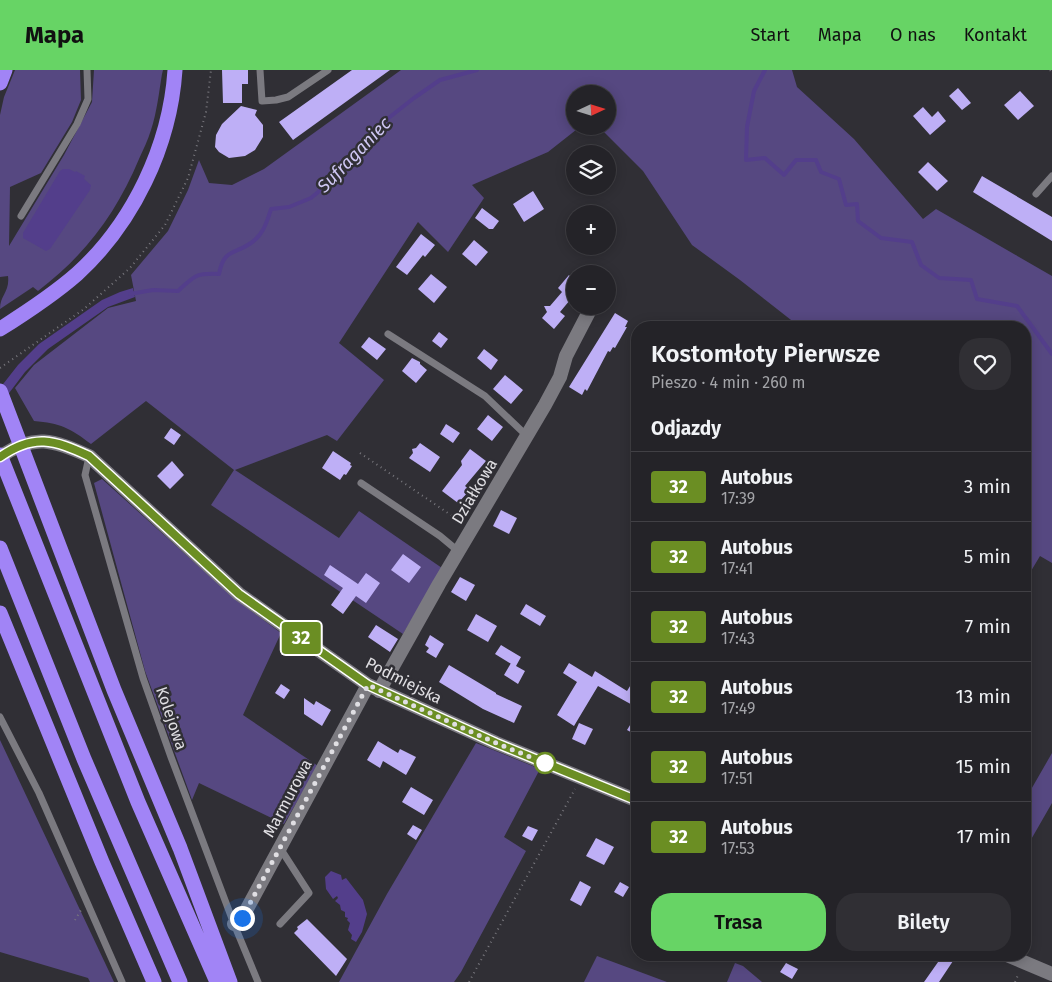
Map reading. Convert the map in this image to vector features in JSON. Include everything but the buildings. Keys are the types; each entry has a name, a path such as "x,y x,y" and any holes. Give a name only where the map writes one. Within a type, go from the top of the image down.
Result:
{"highway":[{"path":"0,83 5,70"},
{"path":"0,329 37,306 78,273 109,239 121,222 138,194 160,144 171,101 175,70"},
{"path":"0,391 114,690 180,848 230,982"},
{"path":"0,456 134,793 217,982"},
{"path":"0,548 84,759 180,982"},
{"path":"0,613 102,862 154,982"},
{"path":"0,632 26,678"}],"street":[{"name":"Działkowa","path":"374,688 527,436 556,384 566,356 587,315"},
{"name":"Podmiejska","path":"0,456 15,446 43,441 68,447 89,456 239,594 374,688 496,743 631,798"},
{"name":"Marmurowa","path":"234,924 242,918 280,848 374,688"},
{"path":"1021,961 1052,974"}],"lane":[{"path":"21,216 77,124 88,99 88,70"},
{"path":"260,70 262,101 288,97 328,70"},
{"path":"1036,194 1052,176"},
{"path":"388,334 485,396 527,436"},
{"name":"Kolejowa","path":"89,456 85,475 143,678 234,924 258,982"},
{"path":"361,483 440,536 458,551"},
{"path":"0,717 39,792 122,982"},
{"path":"280,848 309,893 280,924"}],"path":[{"path":"0,368 84,309 130,268 165,225 188,178 206,112 211,70"},
{"path":"360,453 472,529"},
{"path":"469,982 581,778"}],"shaded area":[{"path":"15,70 80,70 81,100 72,122 41,173 10,187 9,246 64,155 92,102 94,70 163,70 155,116 148,137 130,179 109,215 85,248 55,277 38,291 33,287 0,309 8,276 0,277 0,115 4,97"},
{"path":"401,70 792,70 797,87 854,139 923,219 936,209 1052,276 1052,563 1040,556 1031,571 1031,321 792,321 692,245 643,171 607,135 616,135 616,85 566,85 566,135 570,135 548,152 472,185 484,198 448,252 418,222 339,343 384,380 337,441 327,435 235,470 339,538 359,511 442,568 403,634 211,505 234,470 146,401 91,444 64,427 34,421 15,388 34,365 108,308 136,301 131,275 168,231 188,190 199,160 209,183 232,185 264,169"},
{"path":"63,169 76,171 85,176 84,179 91,185 90,190 50,249 46,251 23,238 23,233"},
{"path":"133,288 135,297 108,307 48,349 25,372 0,405 0,388 18,365 39,344 102,300"},
{"path":"102,479 235,599 281,633 243,715 318,766 284,824 199,783 192,800 145,671 94,483"},
{"path":"0,740 114,982 90,982 88,978 0,952"},
{"path":"476,743 540,769 504,837 526,851 461,972 454,982 339,982 387,894"},
{"path":"1052,753 1052,803 1031,840 1031,790"},
{"path":"331,871 341,875 342,880 346,878 363,900 367,914 362,932 356,942 351,939 352,935 348,930 350,923 347,920 348,918 345,917 345,912 341,910 340,905 335,901 338,898 337,896 333,899 326,889 325,877"},
{"path":"597,956 667,982 584,982"},
{"path":"735,963 743,966 762,982 727,982"}],"waterway":[{"name":"Sufraganiec","path":"130,294 153,290 178,291 196,276 219,274 224,260 230,253 245,247 259,236 271,209 289,207 311,198 341,173 375,139 386,120 414,98 440,80 477,70"},
{"name":"Sufraganiec","path":"765,70 754,91 747,127 746,160 765,158 784,175 796,160 816,160 821,172 839,179 846,205 857,204 858,221 881,238 912,242 921,265 939,278 971,280 977,299 1017,306 1028,321"},
{"name":"Sufraganiec","path":"1031,325 1052,354"}],"bus line":[{"name":"32","path":"0,457 15,446 43,441 68,447 89,456 239,594 368,685 496,743 631,798"}],"route":[{"path":"242,918 368,685 547,764 545,763"}]}
